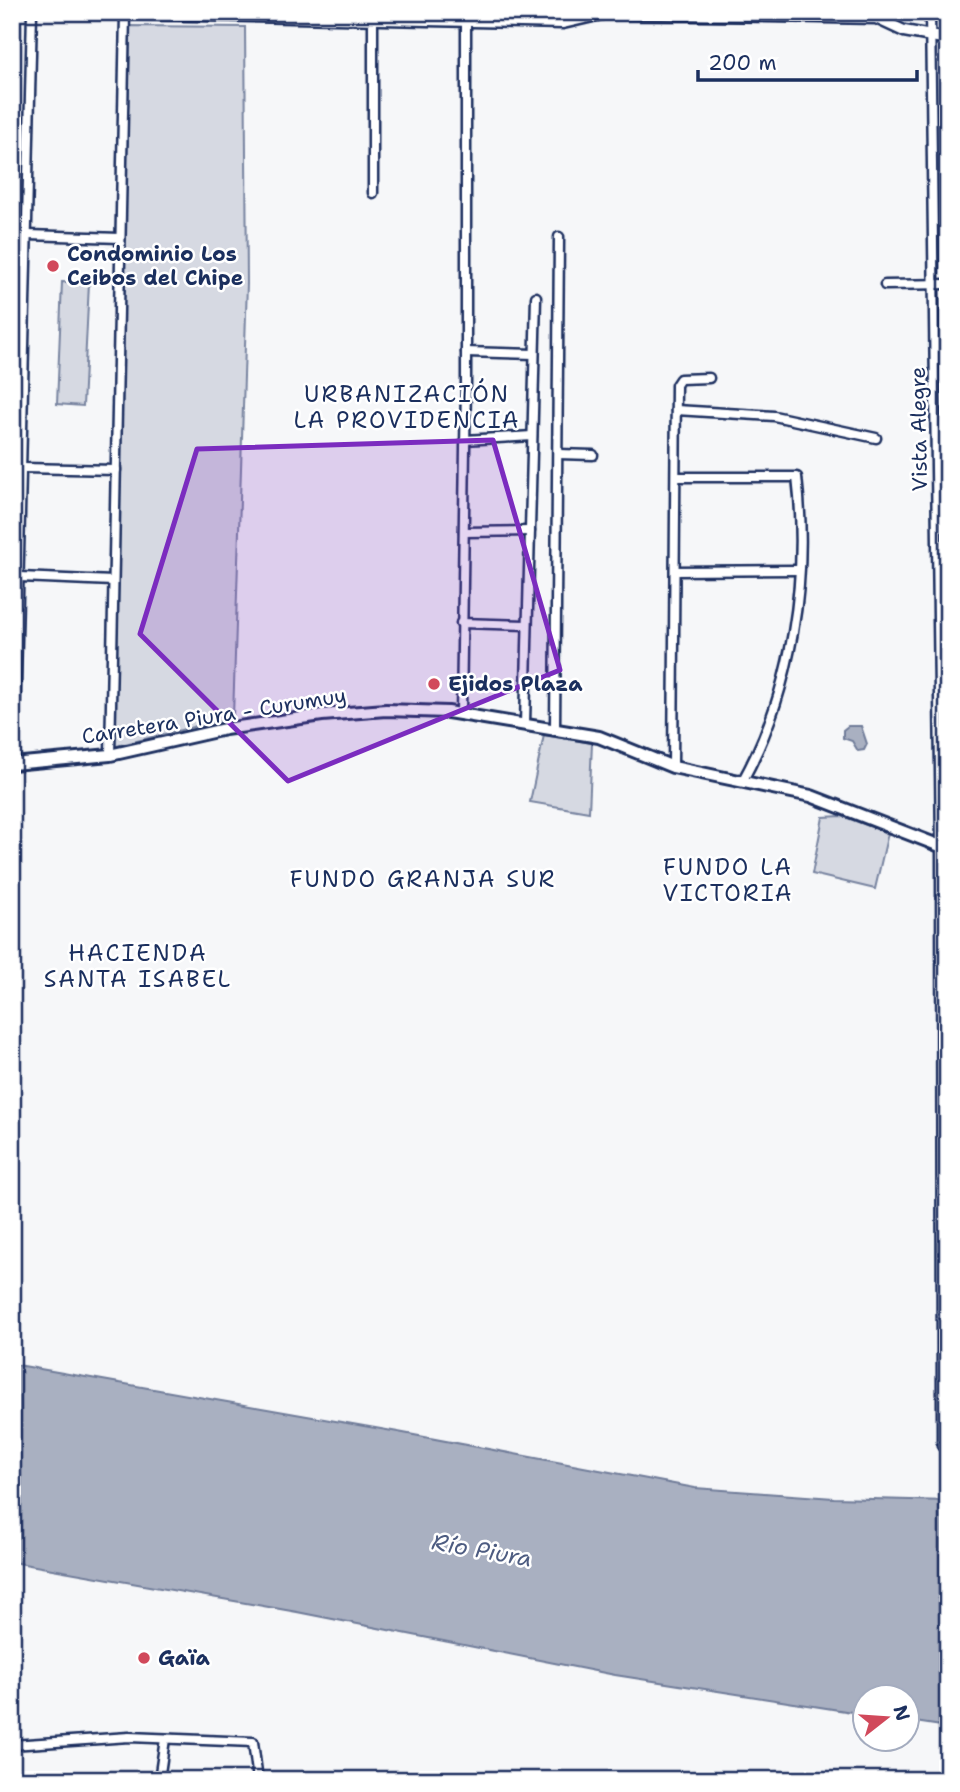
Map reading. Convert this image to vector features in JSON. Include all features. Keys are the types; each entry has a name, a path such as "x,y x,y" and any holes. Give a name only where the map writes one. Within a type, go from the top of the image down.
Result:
{"main road":[{"name":"Carretera Piura - Curumuy","path":"13,764 110,755 225,729 322,715 409,709 461,713 599,737 673,766 811,796 944,847"}],"street":[{"path":"13,764 23,468 33,12"},
{"path":"68,12 354,16 373,21 428,17 466,22 563,23 591,14 606,13 876,15 904,31 948,39"},
{"name":"Vista Alegre","path":"930,12 944,847 942,1446"},
{"path":"110,755 125,14"},
{"path":"373,21 373,193"},
{"path":"461,713 466,352 466,22"},
{"path":"28,235 120,238"},
{"path":"555,730 559,237"},
{"path":"885,285 948,284"},
{"path":"525,724 536,296"},
{"path":"466,352 534,354"},
{"path":"673,766 677,381 709,378"},
{"path":"676,410 774,416 876,438"},
{"path":"465,440 532,436"},
{"path":"558,454 593,455"},
{"path":"23,468 116,470"},
{"path":"677,478 797,477 798,597 782,684 768,729 743,780"},
{"path":"464,532 530,531"},
{"path":"676,571 799,570"},
{"path":"20,577 113,581"},
{"path":"461,623 526,625"},
{"path":"12,1745 129,1737 253,1742 258,1780"},
{"path":"159,1780 165,1739"}],"highlighted area":[{"path":"493,440 560,670 288,781 140,634 197,449"}],"shaded area":[{"path":"12,25 23,25 12,412"},
{"path":"130,26 245,27 247,283 233,717 113,747"},
{"path":"62,282 89,283 83,406 57,404"},
{"path":"544,735 592,743 589,812 530,802"},
{"path":"842,816 888,833 875,889 812,874 823,817"}],"water":[{"path":"848,726 861,726 867,744 864,750 858,751 852,741 843,738 843,730"},
{"name":"Río Piura","path":"12,1364 695,1488 834,1498 948,1501 948,1727 922,1723 922,1684 852,1684 852,1712 615,1675 297,1612 12,1562"}],"place":[{"name":"Condominio Los Ceibos del Chipe","path":"53,266"},
{"name":"Ejidos Plaza","path":"434,684"},
{"name":"Gaïa","path":"144,1658"}],"district":[{"name":"URBANIZACIÓN LA PROVIDENCIA","path":"407,407"},
{"name":"FUNDO GRANJA SUR","path":"423,879"},
{"name":"FUNDO LA VICTORIA","path":"728,880"},
{"name":"HACIENDA SANTA ISABEL","path":"138,966"}]}
